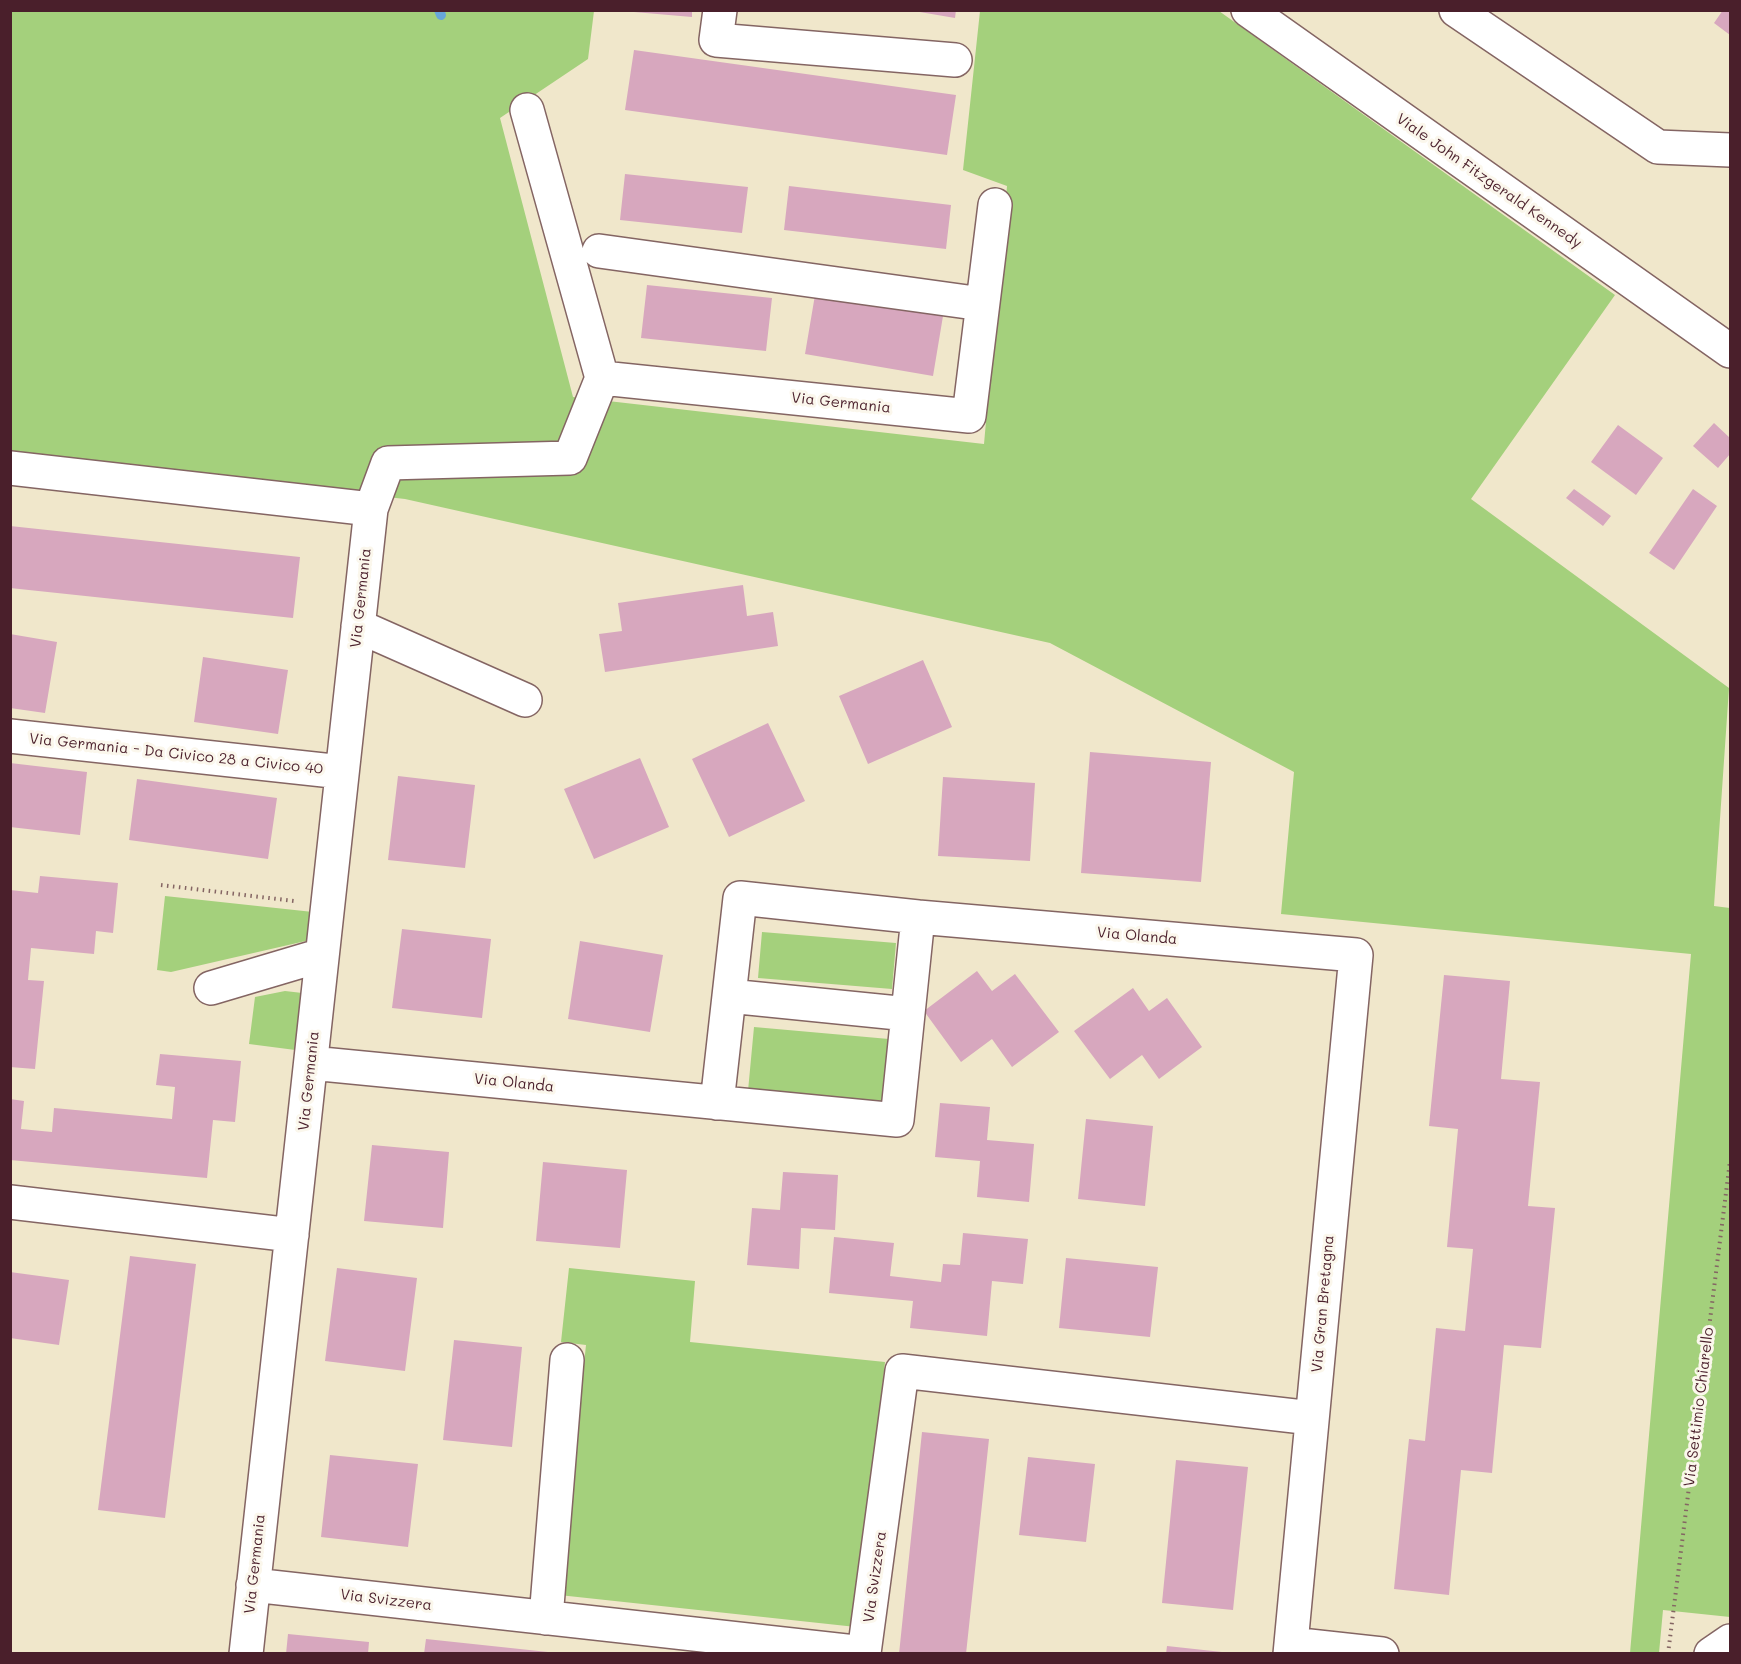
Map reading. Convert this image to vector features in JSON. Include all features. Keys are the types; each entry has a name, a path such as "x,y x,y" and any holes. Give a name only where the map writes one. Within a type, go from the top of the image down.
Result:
{"street":[{"path":"720,10 716,40 956,60"},
{"name":"Viale John Fitzgerald Kennedy","path":"1248,10 1731,351"},
{"path":"1456,10 1658,147 1731,150"},
{"path":"527,111 602,378"},
{"name":"Via Germania","path":"246,1653 370,509 388,463 570,458 602,378 969,416 995,205"},
{"path":"599,251 982,304"},
{"path":"10,468 370,509"},
{"path":"358,626 525,700"},
{"name":"Via Germania - Da Civico 28 a Civico 40","path":"10,736 342,772"},
{"name":"Via Olanda","path":"717,1103 740,898 918,917 1356,955"},
{"name":"Via Olanda","path":"311,1063 897,1120 918,917"},
{"path":"211,988 322,955"},
{"name":"Via Gran Bretagna","path":"1291,1649 1356,955"},
{"path":"729,996 908,1014"},
{"path":"10,1202 292,1235"},
{"path":"546,1618 567,1360"},
{"name":"Via Svizzera","path":"253,1585 864,1653 902,1371 1312,1418"},
{"path":"1711,1653 1731,1641"},
{"path":"1291,1649 1382,1653"}],"path":[{"path":"160,885 328,905"},
{"name":"Via Settimio Chiarello","path":"1668,1653 1731,1161"}],"green space":[{"path":"10,11 594,11 588,59 500,118 573,397 984,444 1007,186 963,170 980,11 1219,11 1615,295 1471,499 1729,688 1714,906 1730,908 1730,1617 1663,1610 1659,1653 1630,1653 1691,954 1281,914 1294,772 1050,643 405,499 11,455"},
{"path":"165,896 313,912 310,940 171,972 157,970"},
{"path":"762,932 896,943 892,989 758,978"},
{"path":"285,991 311,994 303,1051 249,1044 255,997"},
{"path":"754,1027 889,1039 883,1103 748,1091"},
{"path":"569,1268 695,1281 690,1342 885,1362 856,1627 559,1595 586,1345 561,1342"}],"building":[{"path":"635,10 692,10 692,17 634,12"},
{"path":"908,10 956,10 955,18"},
{"path":"1723,10 1730,10 1730,35 1714,23"},
{"path":"634,50 956,95 947,155 625,110"},
{"path":"625,174 748,187 742,233 620,220"},
{"path":"789,186 951,205 946,249 784,230"},
{"path":"647,285 772,298 766,351 641,338"},
{"path":"815,295 943,316 933,376 805,354"},
{"path":"1714,423 1730,438 1730,454 1718,468 1693,446"},
{"path":"1618,425 1663,458 1636,495 1591,462"},
{"path":"1574,489 1611,516 1603,526 1566,498"},
{"path":"1693,489 1717,506 1674,570 1649,553"},
{"path":"10,526 300,557 293,618 10,588"},
{"path":"743,585 747,616 773,612 778,646 605,672 599,634 622,631 618,603"},
{"path":"10,634 57,642 45,713 10,708"},
{"path":"203,657 288,670 278,734 194,722"},
{"path":"923,660 952,727 868,764 839,696"},
{"path":"768,723 805,801 729,837 692,759"},
{"path":"1090,752 1211,762 1201,882 1081,873"},
{"path":"640,758 669,827 594,859 564,789"},
{"path":"10,763 87,772 80,835 10,827"},
{"path":"398,776 475,785 465,868 388,860"},
{"path":"943,777 1035,783 1030,861 938,856"},
{"path":"137,779 277,798 268,859 129,840"},
{"path":"40,876 118,883 113,933 96,931 94,954 31,948 28,980 44,981 35,1069 10,1067 10,890 38,893"},
{"path":"402,929 491,939 482,1018 392,1008"},
{"path":"580,941 663,955 650,1032 568,1019"},
{"path":"977,971 992,991 1015,974 1059,1032 1012,1067 992,1039 961,1062 924,1011"},
{"path":"1444,975 1510,981 1501,1079 1540,1082 1528,1206 1555,1208 1541,1348 1504,1345 1492,1473 1461,1470 1449,1595 1394,1589 1409,1439 1425,1441 1436,1328 1465,1331 1473,1249 1447,1247 1458,1129 1429,1126"},
{"path":"1133,988 1149,1011 1167,998 1202,1047 1159,1079 1142,1055 1110,1079 1074,1031"},
{"path":"160,1054 241,1061 235,1122 213,1120 207,1178 10,1160 10,1099 24,1101 21,1129 52,1132 54,1108 172,1119 175,1087 156,1085"},
{"path":"940,1103 990,1107 987,1140 1034,1144 1029,1202 977,1197 980,1161 935,1157"},
{"path":"1086,1119 1153,1126 1145,1206 1078,1199"},
{"path":"372,1145 449,1152 443,1228 364,1221"},
{"path":"543,1162 627,1170 620,1248 536,1241"},
{"path":"783,1172 838,1175 835,1230 801,1228 799,1269 747,1265 752,1208 780,1210"},
{"path":"963,1233 1028,1239 1023,1284 992,1281 987,1336 910,1328 913,1301 829,1293 834,1237 894,1243 890,1276 941,1282 943,1264 960,1265"},
{"path":"130,1256 196,1264 165,1518 98,1510"},
{"path":"1066,1258 1158,1267 1150,1337 1059,1328"},
{"path":"337,1268 417,1278 405,1371 325,1361"},
{"path":"10,1272 69,1280 59,1345 10,1338"},
{"path":"454,1340 522,1347 512,1447 443,1440"},
{"path":"922,1432 989,1439 966,1654 899,1654"},
{"path":"330,1455 418,1464 408,1547 321,1537"},
{"path":"1028,1457 1095,1464 1086,1542 1019,1535"},
{"path":"1176,1460 1248,1467 1233,1610 1162,1603"},
{"path":"288,1634 369,1642 368,1654 286,1654"},
{"path":"426,1639 548,1652 548,1654 424,1654"},
{"path":"1167,1646 1222,1652 1222,1654 1166,1654"}],"waterway":[{"path":"439,10 441,15"}]}
